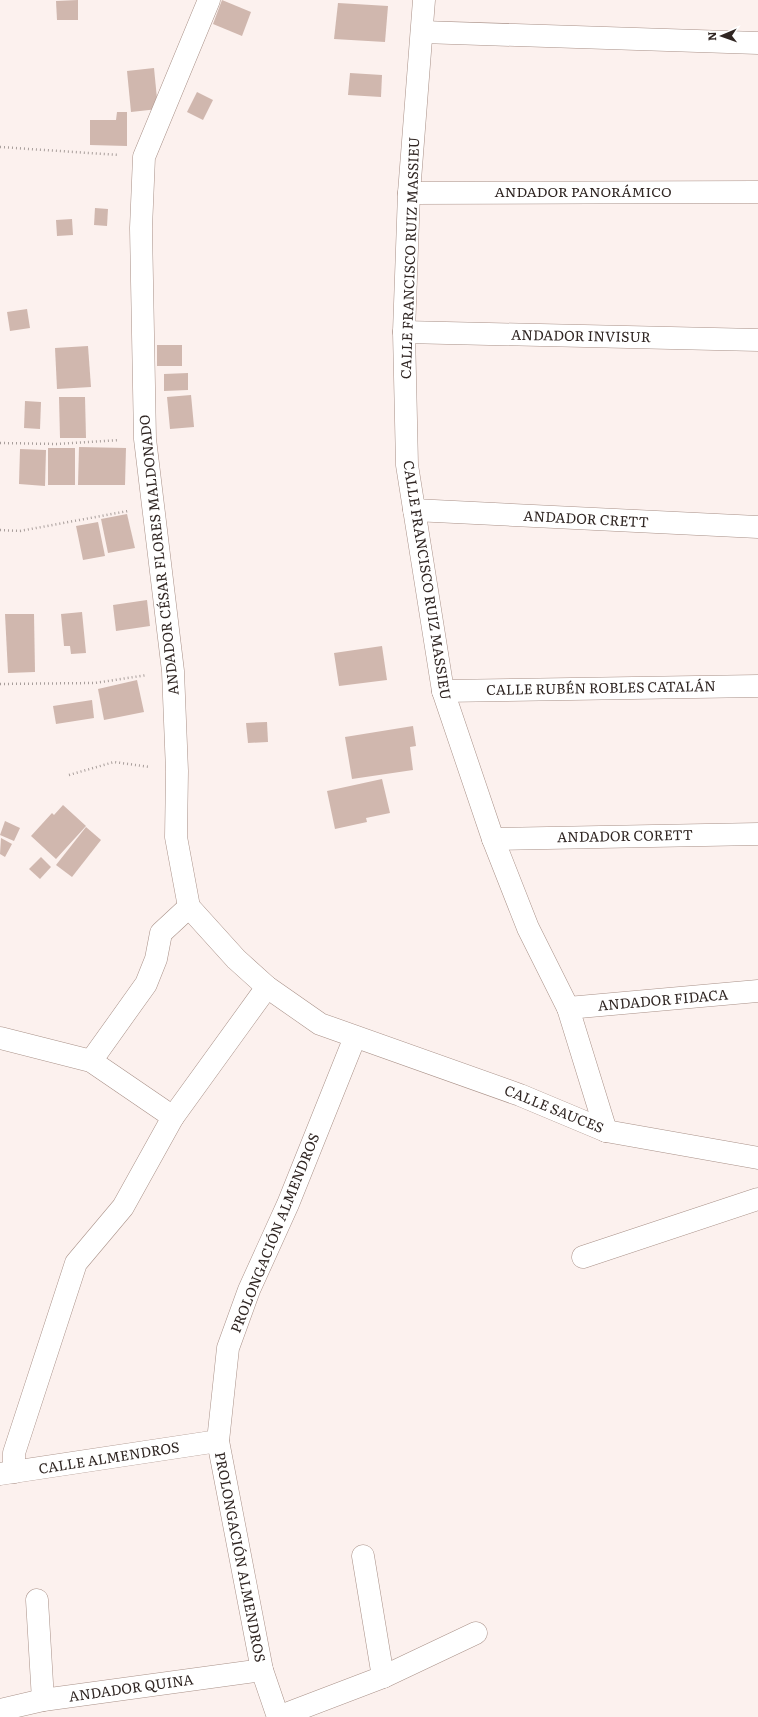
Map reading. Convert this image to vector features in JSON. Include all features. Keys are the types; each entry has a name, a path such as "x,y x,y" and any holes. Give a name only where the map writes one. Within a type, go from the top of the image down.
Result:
{"street":[{"name":"ANDADOR CÉSAR FLORES MALDONADO","path":"188,907 176,837 177,771 173,671 145,439 141,228 144,157 209,0"},
{"name":"CALLE FRANCISCO RUIZ MASSIEU","path":"424,0 409,193 404,332 407,465 443,691 492,839 528,928 568,1008 606,1131"},
{"path":"422,32 758,43"},
{"name":"ANDADOR PANORÁMICO","path":"409,193 758,192"},
{"name":"ANDADOR INVISUR","path":"404,332 758,340"},
{"name":"ANDADOR CRETT","path":"414,510 758,527"},
{"name":"CALLE RUBÉN ROBLES CATALÁN","path":"443,691 758,686"},
{"name":"ANDADOR CORETT","path":"492,839 758,834"},
{"path":"91,1061 146,984 156,959 161,933 188,907 236,959 267,987 320,1024 355,1037"},
{"path":"7,1473 76,1263 123,1208 173,1116 267,987"},
{"name":"ANDADOR FIDACA","path":"568,1008 758,991"},
{"name":"CALLE SAUCES","path":"355,1037 520,1095 606,1131 758,1158"},
{"name":"PROLONGACIÓN ALMENDROS","path":"278,1717 262,1670 218,1441 228,1348 249,1290 288,1204 355,1037"},
{"path":"0,1038 91,1061 173,1116"},
{"path":"584,1257 758,1199"},
{"name":"CALLE ALMENDROS","path":"7,1473 218,1441"},
{"path":"363,1556 383,1677"},
{"path":"37,1600 43,1700"},
{"path":"278,1717 383,1677 476,1633"},
{"name":"ANDADOR QUINA","path":"0,1710 43,1700 262,1670"}],"path":[{"path":"0,147 144,157"},
{"path":"0,443 57,444 145,439"},
{"path":"0,530 20,531 152,507"},
{"path":"0,684 95,683 173,671"},
{"path":"69,775 114,762 177,771"}],"building":[{"path":"78,0 78,20 57,20 56,1"},
{"path":"222,0 251,12 242,36 213,24"},
{"path":"338,3 388,6 385,42 334,39"},
{"path":"154,68 158,109 131,112 127,71"},
{"path":"350,73 382,75 381,97 348,95"},
{"path":"197,92 213,100 203,120 187,112"},
{"path":"117,112 127,112 127,146 90,145 90,120 116,120"},
{"path":"95,208 108,209 107,226 94,225"},
{"path":"72,219 73,235 57,236 56,220"},
{"path":"27,309 30,328 10,331 7,312"},
{"path":"157,345 182,345 182,366 157,366"},
{"path":"88,346 91,387 57,389 55,348"},
{"path":"188,373 188,390 164,391 164,374"},
{"path":"191,395 194,427 170,429 167,397"},
{"path":"59,397 85,397 86,438 60,438"},
{"path":"25,401 41,402 40,429 24,428"},
{"path":"79,447 126,448 125,485 78,485"},
{"path":"48,448 75,448 75,485 48,485"},
{"path":"20,449 46,450 45,486 19,484"},
{"path":"127,514 135,548 108,553 101,519"},
{"path":"98,522 105,556 83,560 76,526"},
{"path":"147,600 150,626 116,631 113,605"},
{"path":"82,612 86,653 71,654 70,646 64,646 61,614"},
{"path":"5,614 34,614 35,672 8,673"},
{"path":"382,646 387,680 339,686 334,653"},
{"path":"137,680 144,712 104,720 98,689"},
{"path":"92,700 94,718 56,724 53,706"},
{"path":"267,722 268,742 248,743 246,723"},
{"path":"413,726 416,746 410,747 413,770 352,779 345,737"},
{"path":"382,779 390,813 366,818 367,822 335,829 327,791"},
{"path":"63,805 86,826 56,859 31,836 52,813 54,815"},
{"path":"5,821 20,828 14,841 0,835"},
{"path":"86,827 101,840 72,877 56,865"},
{"path":"1,838 12,844 5,857 0,854"},
{"path":"41,857 51,867 40,879 29,869"}]}
